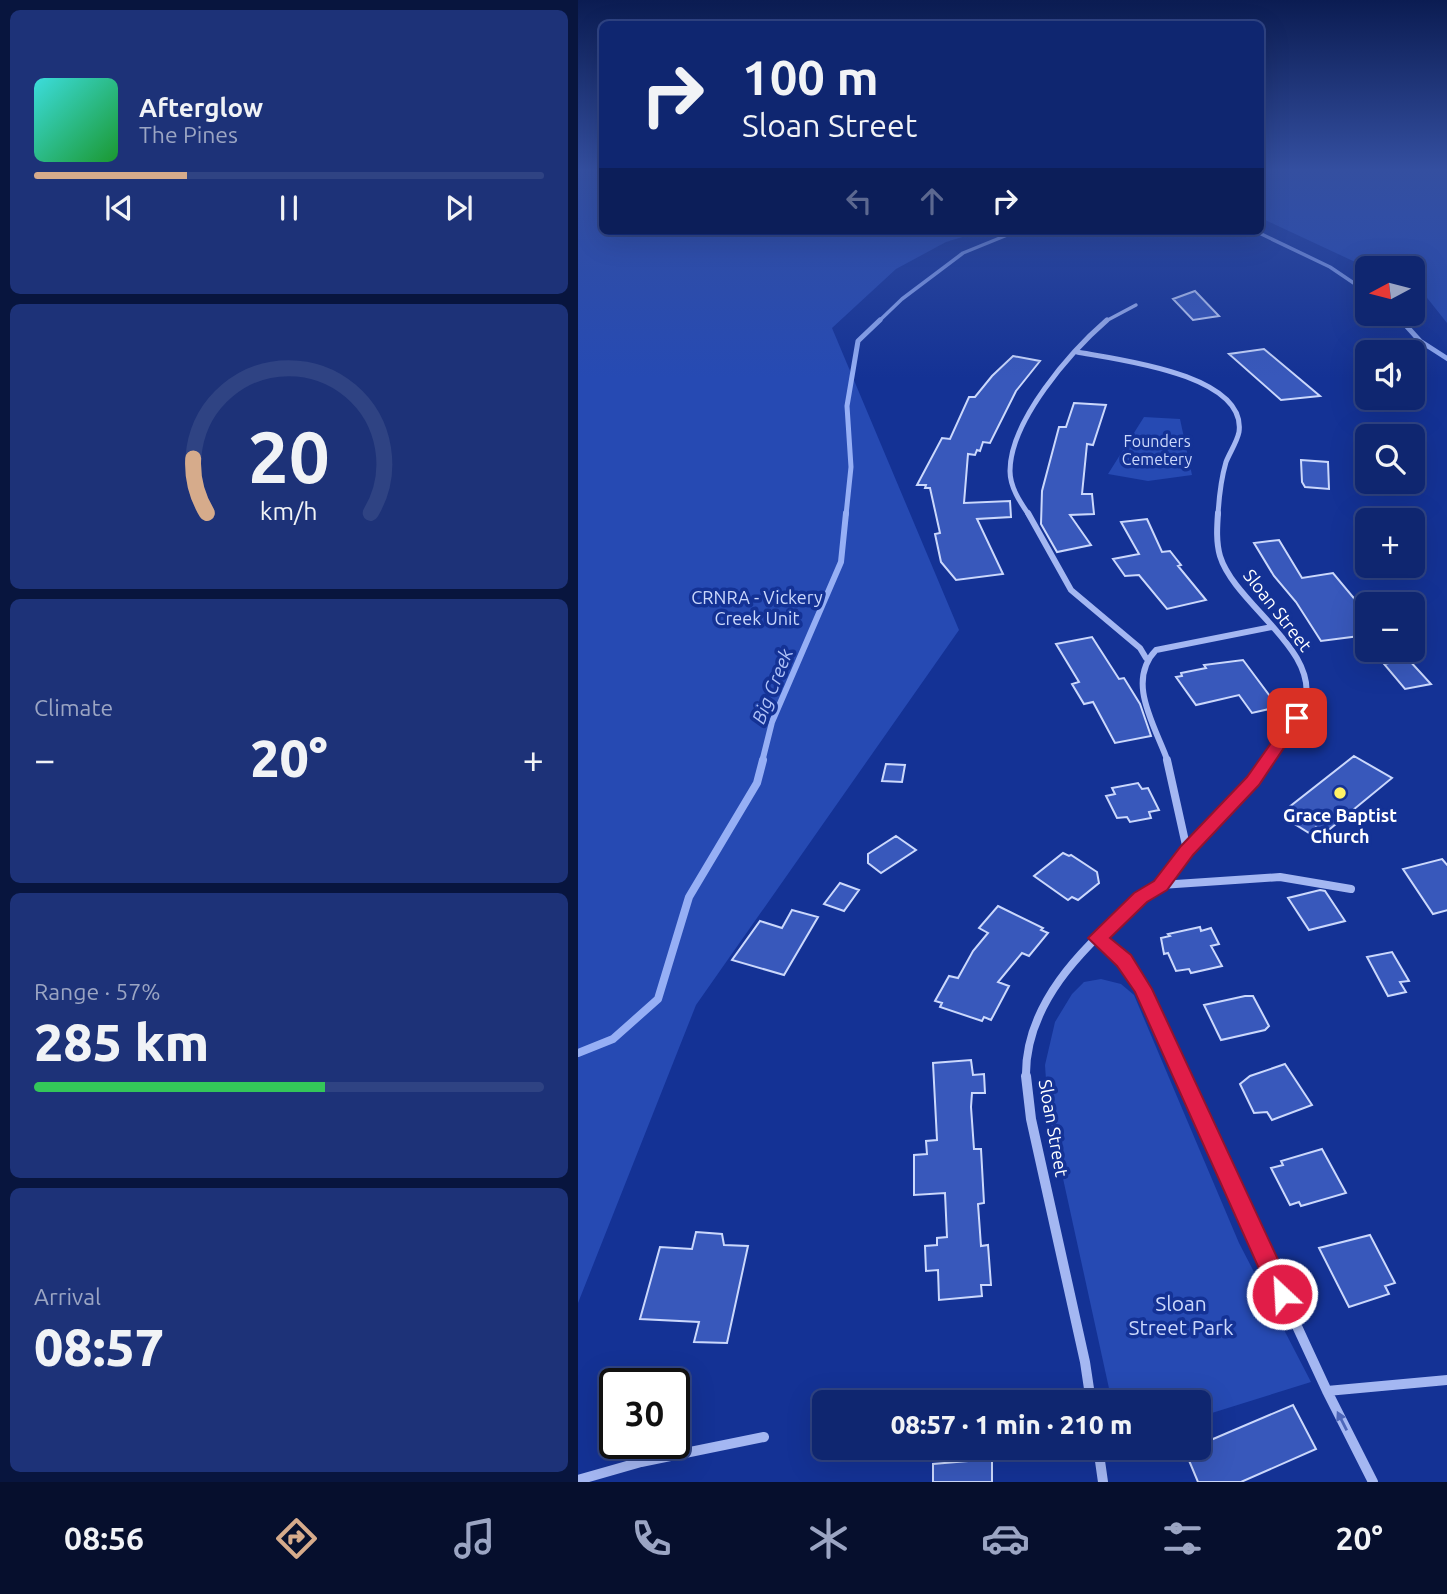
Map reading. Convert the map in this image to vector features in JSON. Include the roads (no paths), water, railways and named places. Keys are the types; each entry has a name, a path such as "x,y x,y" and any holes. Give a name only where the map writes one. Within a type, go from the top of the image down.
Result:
{"street":[{"path":"1136,305 1113,313 1055,376 1026,421 1012,453 1012,482 1018,500 1039,532 1052,562 1073,593 1140,648 1146,659"},
{"name":"Sloan Street","path":"1077,352 1188,377 1226,399 1237,414 1239,430 1225,464 1217,549 1229,576 1272,627 1305,676 1308,687 1306,702 1253,781 1187,850 1161,885 1140,898 1072,965 1042,1006 1026,1057 1026,1088 1031,1119 1086,1362 1090,1390"},
{"path":"1187,850 1169,764 1144,701 1141,678 1146,659 1156,650 1272,627"},
{"path":"1161,885 1280,877 1351,890"},
{"path":"1097,938 1124,961 1143,989 1327,1391 1373,1482"},
{"path":"1327,1391 1448,1380"},
{"path":"578,1480 642,1462 764,1437"},
{"path":"1100,1460 1103,1482"}],"waterway":[{"name":"Big Creek","path":"878,322 902,299 963,253 997,239"},
{"name":"Big Creek","path":"1272,239 1330,267 1355,284"},
{"name":"Big Creek","path":"846,515 851,467 847,406 858,341 880,320"},
{"name":"Big Creek","path":"1406,326 1420,341 1448,359"},
{"name":"Big Creek","path":"762,762 772,722 841,562 846,513"},
{"name":"Big Creek","path":"578,1053 613,1039 658,999 689,897 757,783 763,760"}],"place":[{"name":"Grace Baptist Church","path":"1340,793"}],"park label":[{"name":"Founders Cemetery","path":"1157,450"},
{"name":"CRNRA - Vickery Creek Unit","path":"757,607"},
{"name":"Sloan Street Park","path":"1181,1315"}]}
